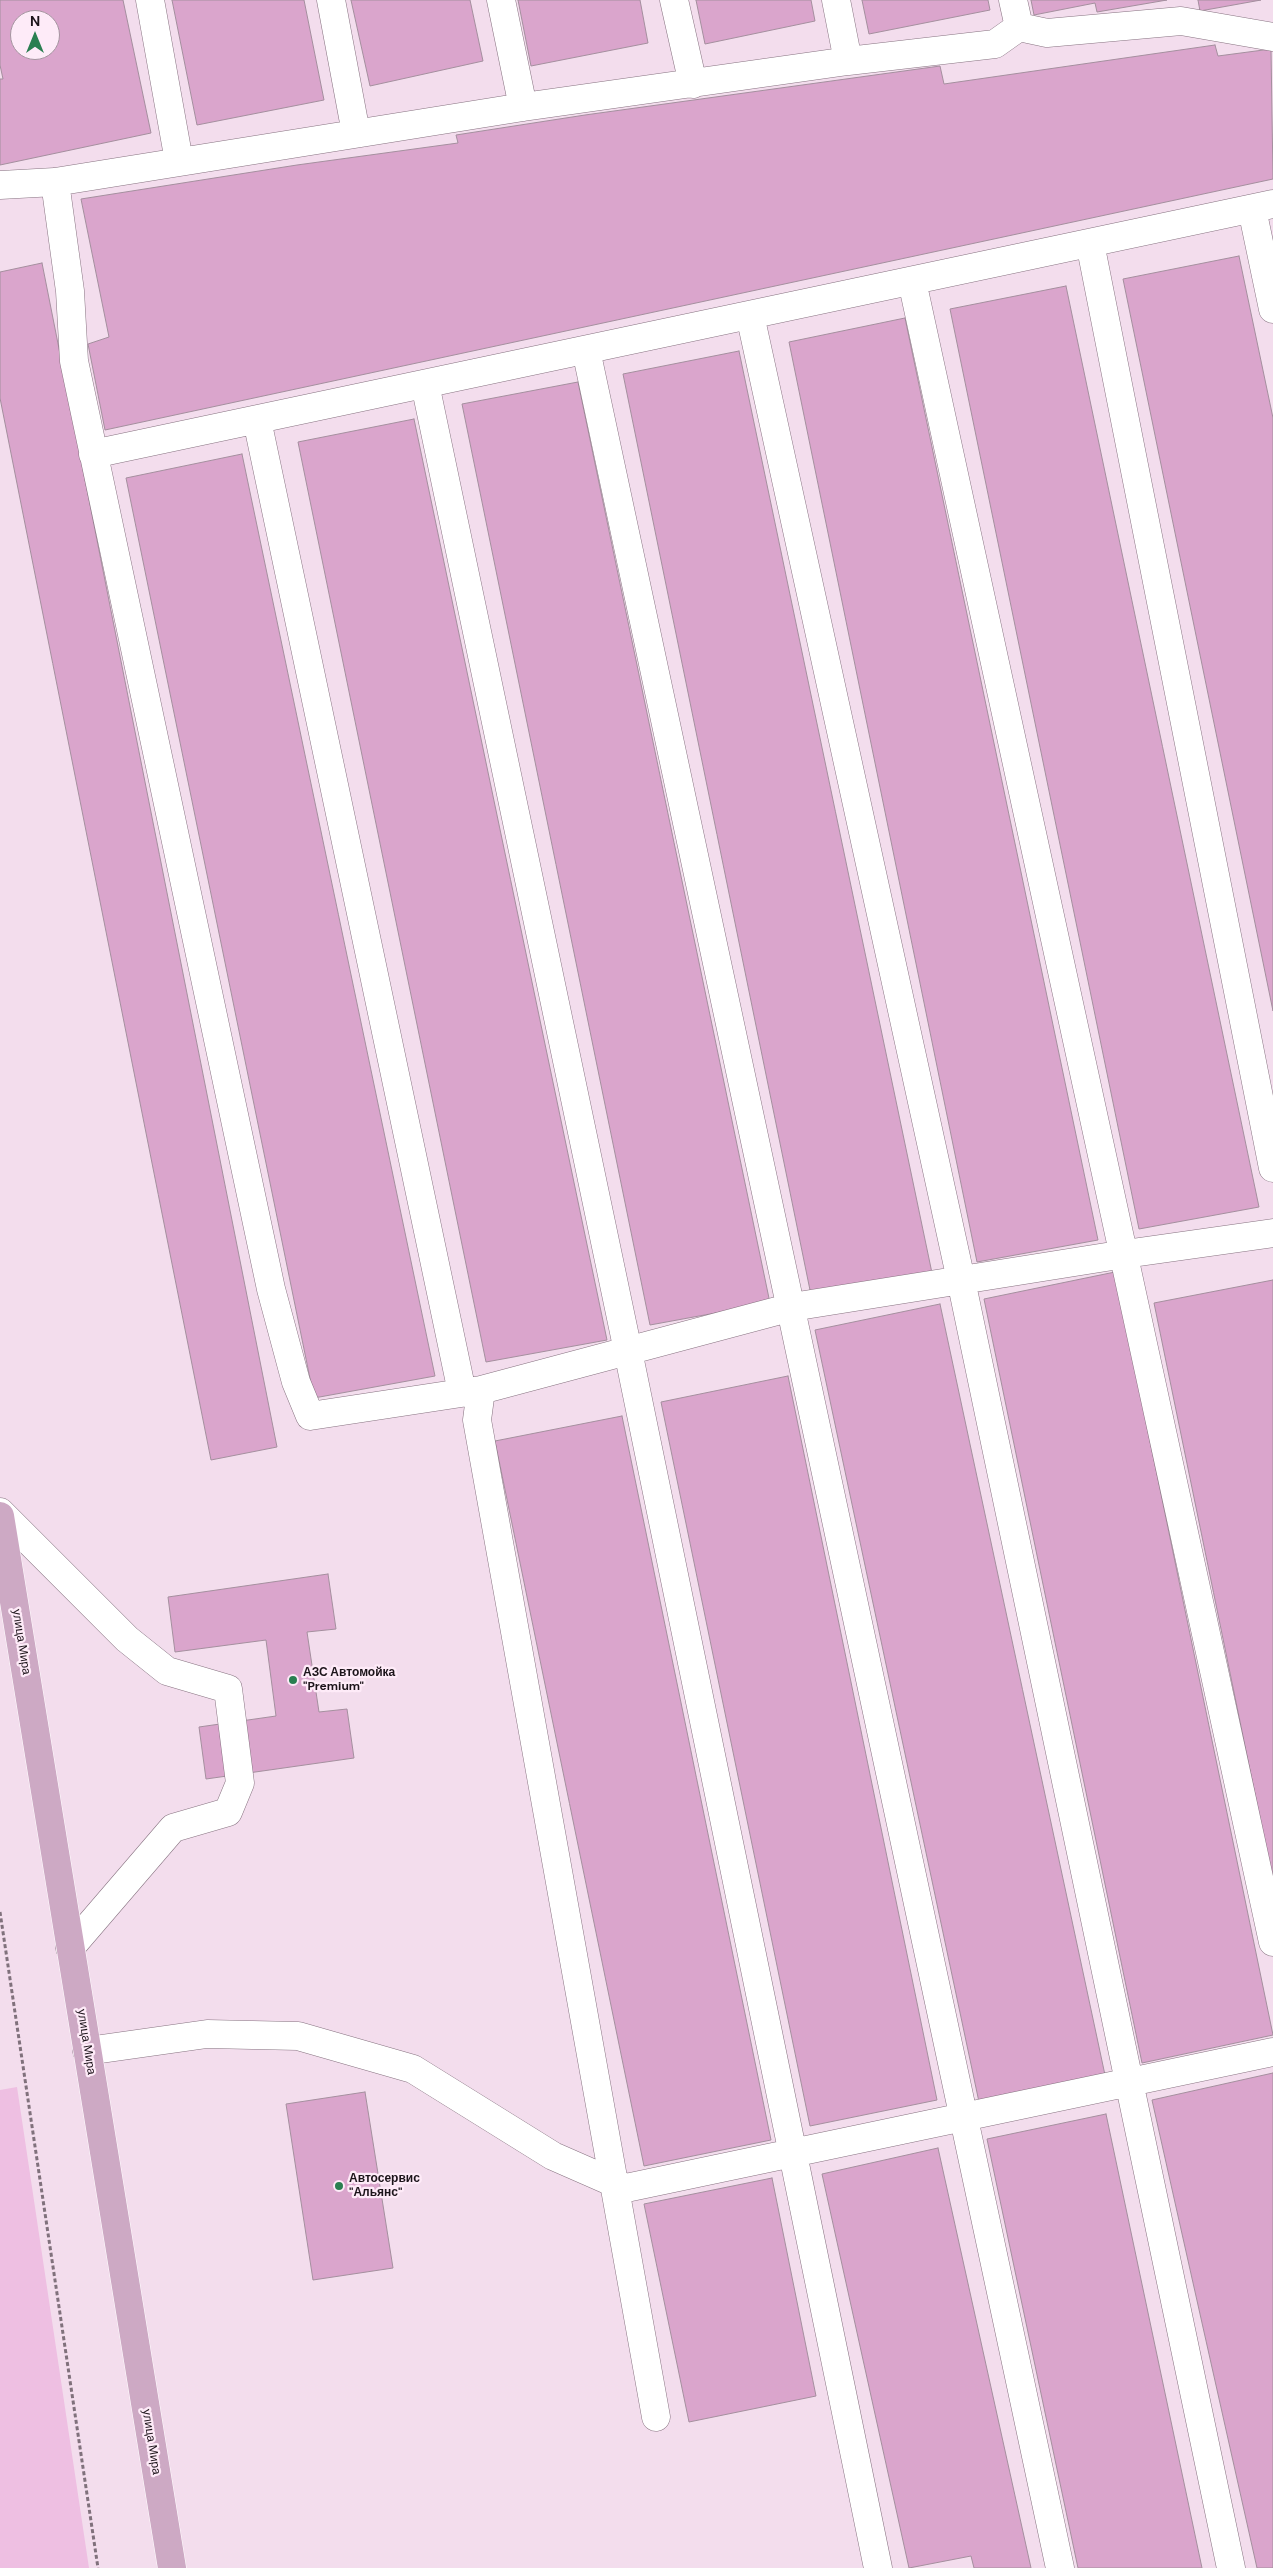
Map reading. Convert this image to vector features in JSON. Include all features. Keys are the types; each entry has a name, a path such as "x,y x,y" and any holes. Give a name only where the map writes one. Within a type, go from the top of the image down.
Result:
{"main road":[{"name":"улица Мира","path":"0,1514 8,1614 70,1948 172,2568"}],"lane":[{"path":"150,0 179,161"},
{"path":"331,0 356,133"},
{"path":"501,0 523,107"},
{"path":"674,0 693,84"},
{"path":"836,0 848,62"},
{"path":"1013,0 1019,27"},
{"path":"0,186 55,182 523,107 848,62 995,44 1019,27 1048,33 1181,21 1273,37"},
{"path":"55,182 70,290 74,361 269,1279 296,1382 310,1416 472,1391 792,1307 1125,1254 1273,1233"},
{"path":"94,454 1263,206 1273,309"},
{"path":"1090,243 1273,1168"},
{"path":"912,281 1273,1942"},
{"path":"750,315 961,1280 1231,2568"},
{"path":"586,350 1060,2568"},
{"path":"425,384 628,1351 878,2568"},
{"path":"257,420 472,1391 656,2417"},
{"path":"0,1514 127,1639 167,1671 228,1689 240,1783 228,1812 173,1828 70,1948"},
{"path":"87,2051 207,2034 298,2036 413,2069 553,2156 626,2188 1273,2052"}],"path":[{"path":"0,1912 98,2568"}],"shaded area":[{"path":"17,2087 89,2568 0,2568 0,2090"}],"building":[{"path":"0,0 123,0 151,133 0,165 0,79 3,79 0,65"},
{"path":"172,0 304,0 324,100 197,125"},
{"path":"351,0 470,0 483,61 370,86"},
{"path":"518,0 640,0 648,43 531,66"},
{"path":"696,0 811,0 815,21 705,44"},
{"path":"862,0 988,0 990,10 869,34"},
{"path":"1031,0 1167,0 1097,12 1095,3 1034,15"},
{"path":"1198,0 1261,0 1200,11"},
{"path":"1215,45 1218,56 1271,49 1273,179 105,430 88,344 109,337 81,199 297,165 458,143 456,135 585,115 940,66 944,84"},
{"path":"1239,256 1273,418 1273,1011 1123,279"},
{"path":"42,263 277,1447 211,1460 0,398 0,272"},
{"path":"1066,286 1259,1207 1139,1229 950,309"},
{"path":"905,318 1098,1240 977,1262 789,342"},
{"path":"739,351 932,1273 811,1295 623,374"},
{"path":"578,382 770,1303 650,1325 462,404"},
{"path":"414,419 607,1340 486,1362 298,442"},
{"path":"242,454 435,1376 314,1398 126,478"},
{"path":"1115,1272 1273,2035 1142,2063 984,1299"},
{"path":"1273,1280 1273,1882 1154,1303"},
{"path":"940,1304 1105,2075 979,2102 815,1330"},
{"path":"788,1376 937,2100 810,2126 661,1402"},
{"path":"622,1416 771,2140 644,2166 495,1441"},
{"name":"АЗС Автомойка \"Premium\"","path":"328,1574 336,1629 307,1632 319,1712 347,1709 354,1758 206,1779 199,1727 276,1716 266,1640 175,1652 168,1597"},
{"path":"1273,2073 1273,2568 1257,2568 1152,2100"},
{"name":"Автосервис \"Альянс\"","path":"365,2092 393,2268 313,2280 286,2104"},
{"path":"1106,2114 1202,2568 1078,2568 987,2139"},
{"path":"938,2148 1031,2568 974,2568 971,2556 909,2568 822,2174"},
{"path":"772,2178 816,2396 689,2422 644,2204"}],"place":[{"name":"АЗС Автомойка \"Premium\"","path":"293,1680"},
{"name":"Автосервис \"Альянс\"","path":"339,2186"}]}
